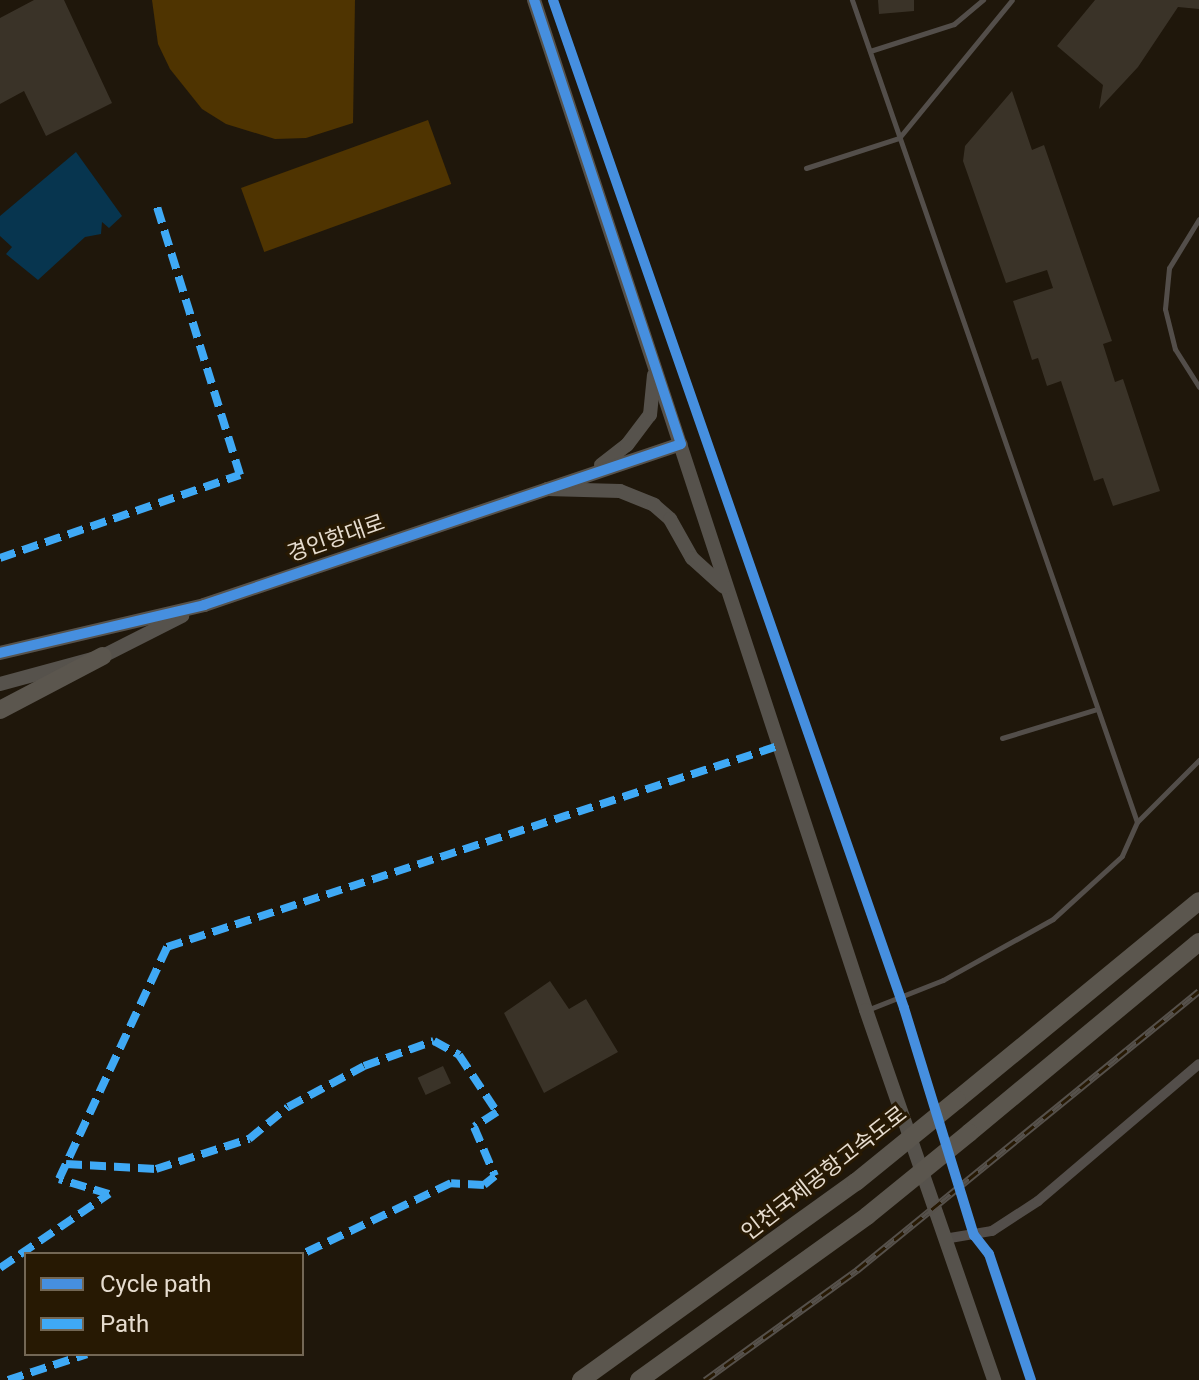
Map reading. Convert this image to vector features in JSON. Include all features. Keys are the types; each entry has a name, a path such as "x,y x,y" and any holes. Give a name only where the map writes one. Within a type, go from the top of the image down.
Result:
{"highway":[{"path":"0,710 103,656"},
{"name":"인천국제공항고속도로","path":"581,1380 856,1182 1199,901"},
{"path":"639,1380 867,1216 1199,942"}],"street":[{"path":"534,0 866,1010 994,1380"},
{"path":"595,470 627,445 650,415 654,375 644,328"},
{"name":"경인항대로","path":"0,653 204,605 595,470 681,444"},
{"path":"539,489 620,491 654,505 670,519 692,558 726,588"},
{"name":"경인항대로","path":"0,684 103,656 204,605"},
{"path":"944,1239 992,1231 1038,1201 1199,1064"}],"lane":[{"path":"852,0 1137,822"},
{"path":"870,51 954,24 983,0"},
{"path":"806,168 899,138 1012,0"},
{"path":"1199,219 1169,268 1165,309 1175,349 1199,387"},
{"path":"1002,738 1097,709"},
{"path":"866,1010 943,980 1053,919 1122,856 1137,822 1199,760"}],"shaded area":[{"path":"152,0 355,0 353,123 306,138 275,139 226,124 202,109 170,69 158,44"},
{"path":"428,120 451,184 264,252 241,188"}],"water":[{"path":"76,152 122,216 109,228 102,222 101,234 85,237 38,280 6,254 12,247 0,236 0,216"}],"building":[{"path":"34,0 64,0 112,103 46,136 24,91 0,104 0,18"},
{"path":"878,0 914,0 914,11 879,14"},
{"path":"1095,0 1199,0 1199,9 1178,7 1138,67 1099,109 1103,85 1057,46"},
{"path":"1012,91 1032,150 1044,145 1112,341 1103,344 1115,382 1123,379 1160,491 1113,506 1103,478 1094,481 1061,381 1047,386 1038,358 1032,360 1013,301 1053,288 1047,270 1006,283 963,161 965,146"},
{"path":"550,981 569,1009 586,999 618,1052 544,1093 504,1013"},
{"path":"443,1066 451,1083 426,1095 418,1078"}],"railway":[{"path":"705,1380 857,1270 1199,991"}],"marked path":[{"path":"0,558 240,475 156,204"},
{"path":"0,1268 109,1194 59,1179 167,947 778,746"},
{"path":"66,1164 156,1169 249,1139 288,1107 364,1066 434,1041 459,1055 497,1112 474,1127 495,1176 484,1185 451,1183 304,1253"},
{"path":"8,1380 81,1356"}],"cycle path":[{"path":"0,653 204,605 681,444 534,0"},
{"path":"553,0 904,1008 974,1235 989,1254 1031,1380"}]}
